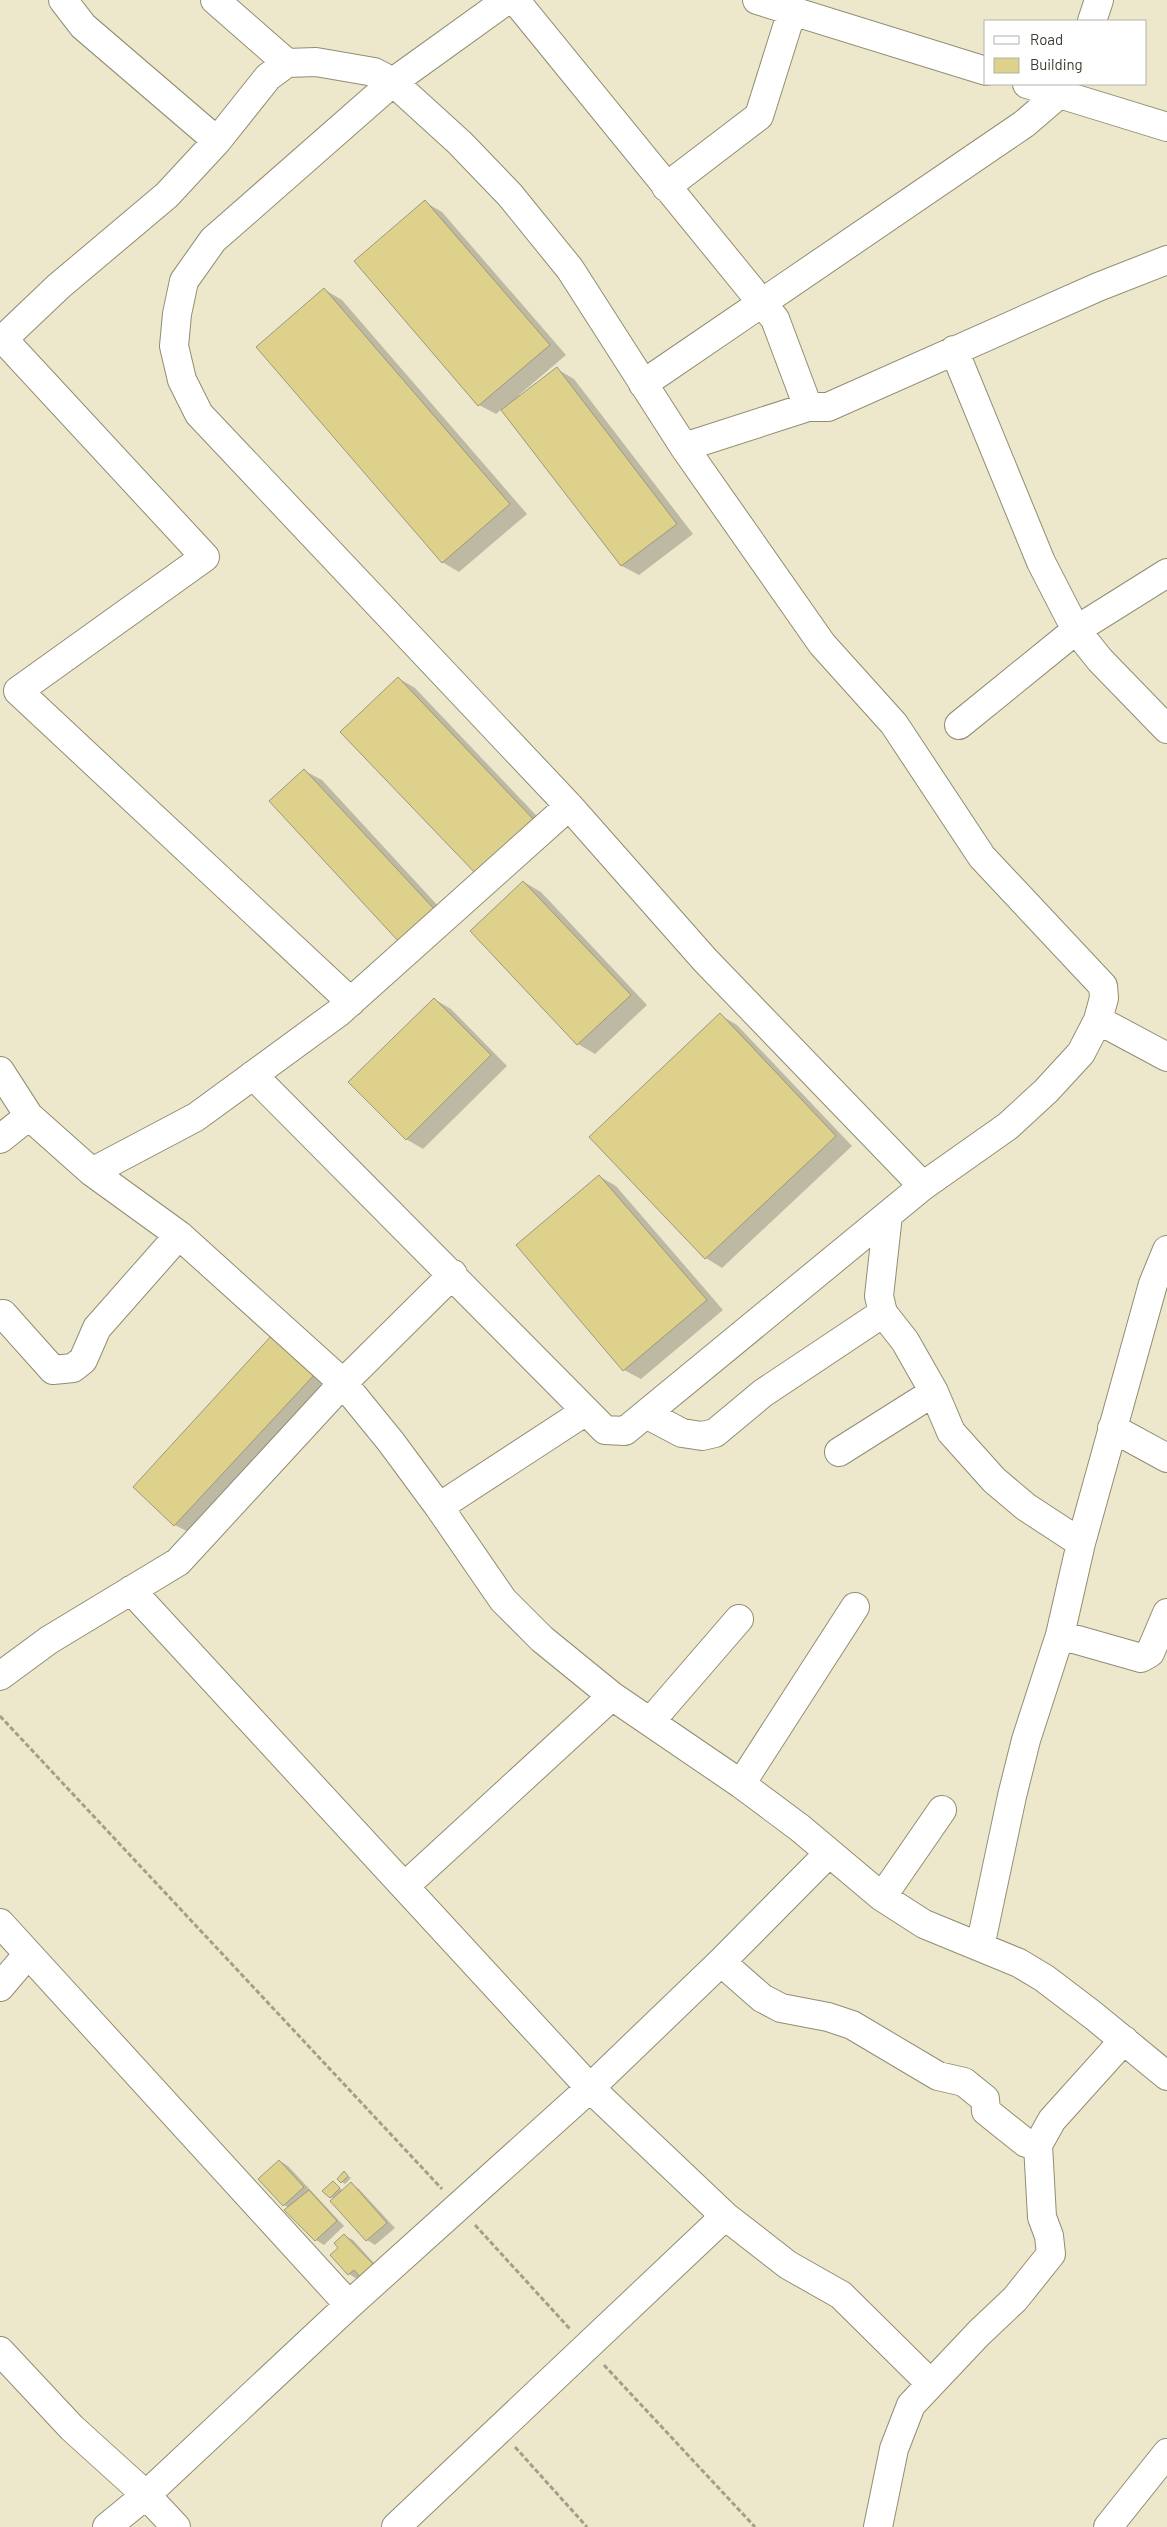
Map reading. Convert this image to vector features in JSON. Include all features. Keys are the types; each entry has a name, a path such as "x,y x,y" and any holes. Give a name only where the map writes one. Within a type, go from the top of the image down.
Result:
{"street":[{"path":"63,0 83,26 217,141"},
{"path":"215,0 287,63"},
{"path":"508,0 394,82 213,240 184,281 176,314 174,346 182,380 199,414 569,806 705,960 923,1186"},
{"path":"515,0 760,303 775,319 808,407"},
{"path":"757,0 984,70"},
{"path":"1092,20 1099,0"},
{"path":"666,187 759,116 792,11"},
{"path":"253,1075 453,1274 605,1430 626,1431 923,1186 1008,1126 1046,1091 1081,1054 1098,1020 1104,998 1103,986 982,857 894,724 822,644 684,447 570,269 510,194 460,143 394,82 374,72 316,62 287,63 268,77 217,141 167,194 60,286 2,341 205,557 18,691 351,1002"},
{"path":"1032,85 1064,91 1167,127"},
{"path":"644,384 1024,124 1064,91"},
{"path":"684,447 808,407 828,407 954,350 1167,260"},
{"path":"954,350 1040,562 1076,630 1100,660 1162,714"},
{"path":"959,725 1076,630 1167,573"},
{"path":"92,1172 196,1117 351,1002 569,806"},
{"path":"1098,1020 1167,1057"},
{"path":"0,1071 28,1116 92,1172 179,1235 343,1383 440,1507 502,1600 542,1639 612,1696 741,1784 882,1897 924,1924 1019,1963 1044,1978 1124,2040 1163,2064"},
{"path":"0,1139 28,1116"},
{"path":"888,1215 879,1296 883,1312 905,1341 934,1392 951,1432 994,1480 1026,1507 1081,1543"},
{"path":"1,1313 53,1370 73,1368 83,1360 97,1328 179,1235"},
{"path":"980,1947 1012,1796 1026,1740 1060,1635 1081,1543 1153,1284 1167,1250"},
{"path":"0,1676 50,1640 178,1562 343,1383 453,1274"},
{"path":"646,1414 682,1433 702,1436 715,1433 763,1393 883,1312"},
{"path":"839,1452 934,1392"},
{"path":"440,1507 586,1411"},
{"path":"1112,1428 1167,1458"},
{"path":"131,1590 590,2088 725,2216 788,2265 841,2295 930,2383"},
{"path":"741,1784 796,1677 855,1606"},
{"path":"1060,1635 1141,1658 1150,1653 1167,1613"},
{"path":"650,1722 737,1632"},
{"path":"405,1886 612,1696"},
{"path":"882,1897 931,1843 942,1810"},
{"path":"107,2527 146,2495 349,2305 590,2088 721,1962 829,1853"},
{"path":"0,1923 349,2305"},
{"path":"0,1987 28,1954"},
{"path":"721,1962 762,1998 781,2008 820,2015 852,2025 938,2076 964,2082 984,2099 986,2110 1026,2143 1038,2145"},
{"path":"878,2527 894,2448 911,2405 930,2383 1015,2299 1051,2254 1049,2236 1042,2217 1038,2145 1052,2120 1124,2040"},
{"path":"396,2527 725,2216"},
{"path":"0,2351 72,2428 146,2495 176,2527"},
{"path":"1114,2525 1167,2453"}],"path":[{"path":"0,1716 755,2527"},
{"path":"499,2429 587,2527"}],"building":[{"path":"425,200 550,345 478,406 354,261"},
{"path":"324,288 510,504 442,563 256,347"},
{"path":"557,367 677,524 621,566 501,410"},
{"path":"398,677 536,822 478,876 340,732"},
{"path":"304,769 436,911 400,943 269,801"},
{"path":"523,881 631,995 577,1045 470,931"},
{"path":"434,998 491,1055 406,1140 348,1082"},
{"path":"720,1013 836,1136 705,1259 589,1137"},
{"path":"599,1175 707,1300 623,1371 516,1245"},
{"path":"273,1334 316,1373 174,1526 133,1487"},
{"path":"279,2160 304,2187 283,2206 258,2179"},
{"path":"344,2171 348,2176 341,2183 337,2179"},
{"path":"333,2181 340,2188 330,2198 322,2191"},
{"path":"351,2182 387,2223 366,2241 330,2201"},
{"path":"309,2190 337,2221 315,2241 284,2210"},
{"path":"344,2234 376,2267 363,2280 354,2270 348,2275 330,2255 338,2248 334,2243"}]}
